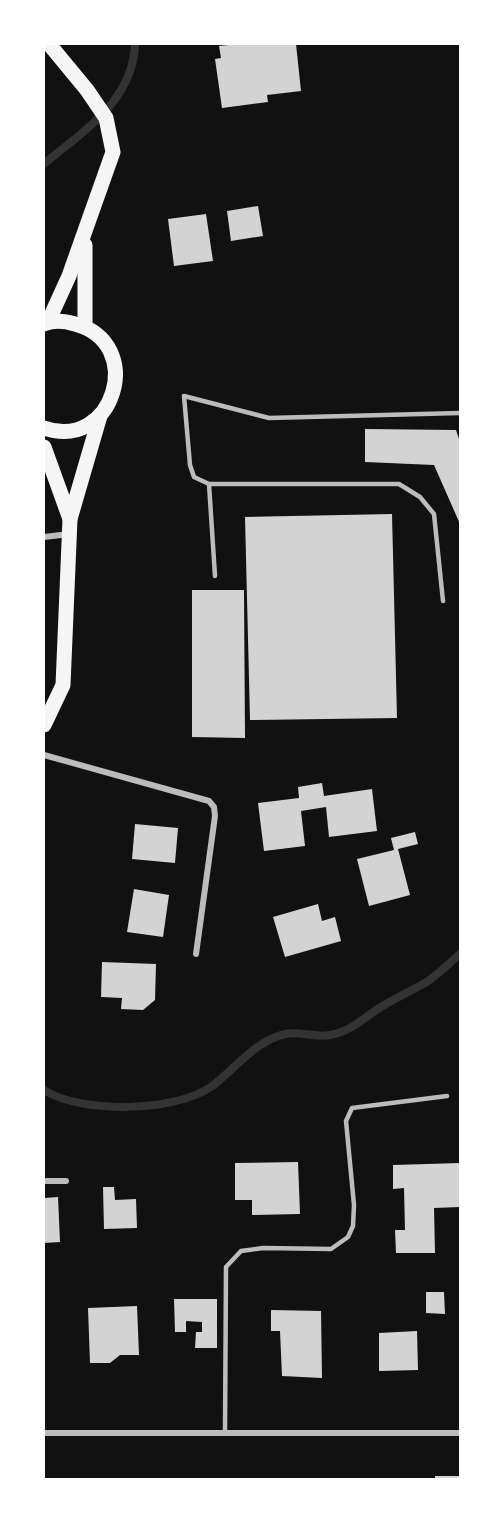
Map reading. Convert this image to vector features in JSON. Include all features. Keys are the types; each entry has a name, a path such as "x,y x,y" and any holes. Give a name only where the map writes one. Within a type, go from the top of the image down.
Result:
{"main road":[{"path":"44,428 69,431 86,426 100,416 110,402 115,387 116,371 112,355 103,340 85,327 67,322 46,323 87,227 113,152 106,118 87,90 49,44"},
{"path":"85,327 83,279 87,227"},
{"path":"44,725 63,685 69,526 100,416"},
{"path":"44,447 69,526"}],"street":[{"path":"44,537 69,526"},
{"path":"44,755 209,801 214,807 215,816 196,954"},
{"path":"44,1181 66,1181"},
{"path":"44,1433 460,1433"}],"lane":[{"path":"443,602 434,514 420,497 399,484 209,484 194,477 190,465 184,396 269,418 460,413"},
{"path":"209,484 215,576"},
{"path":"225,1433 226,1267 241,1251 263,1248 331,1249 348,1237 354,1226 346,1120 352,1108 447,1096"}],"building":[{"path":"296,44 301,91 267,95 268,102 222,108 215,59 221,58 219,46"},
{"path":"258,206 263,236 231,241 227,211"},
{"path":"206,214 213,261 174,266 168,219"},
{"path":"365,429 456,430 460,442 460,524 434,465 365,462"},
{"path":"392,514 397,718 250,720 245,517"},
{"path":"192,590 244,590 245,738 192,737"},
{"path":"322,783 324,796 372,789 377,831 329,837 326,807 301,811 305,846 264,851 258,803 299,798 298,787"},
{"path":"135,824 178,828 175,863 132,859"},
{"path":"415,832 418,844 398,849 410,895 369,906 357,859 394,850 391,838"},
{"path":"134,889 169,895 163,937 127,932"},
{"path":"318,904 322,921 335,917 341,941 285,957 273,917"},
{"path":"102,962 156,964 155,1000 143,1010 121,1009 122,998 101,997"},
{"path":"298,1162 300,1214 252,1215 252,1200 235,1200 235,1163"},
{"path":"460,1163 460,1207 434,1208 435,1253 396,1253 395,1230 405,1230 404,1188 393,1189 393,1165"},
{"path":"103,1187 114,1187 115,1200 136,1199 137,1228 104,1229"},
{"path":"58,1197 60,1242 44,1243 44,1198"},
{"path":"426,1292 444,1292 445,1314 426,1313"},
{"path":"174,1299 217,1299 217,1348 195,1348 196,1332 202,1332 202,1322 186,1321 186,1332 175,1332"},
{"path":"137,1306 139,1355 120,1355 110,1363 90,1363 88,1308"},
{"path":"271,1310 321,1311 322,1378 282,1376 280,1331 271,1331"},
{"path":"417,1331 418,1370 379,1371 379,1333"},
{"path":"435,1476 460,1476 460,1479 435,1479"}],"waterway":[{"path":"44,164 89,127 116,98 132,64 135,44"},
{"path":"44,1090 60,1098 80,1103 128,1107 152,1105 195,1095 211,1087 264,1043 285,1034 325,1036 344,1031 386,1004 430,980 460,954"}]}
